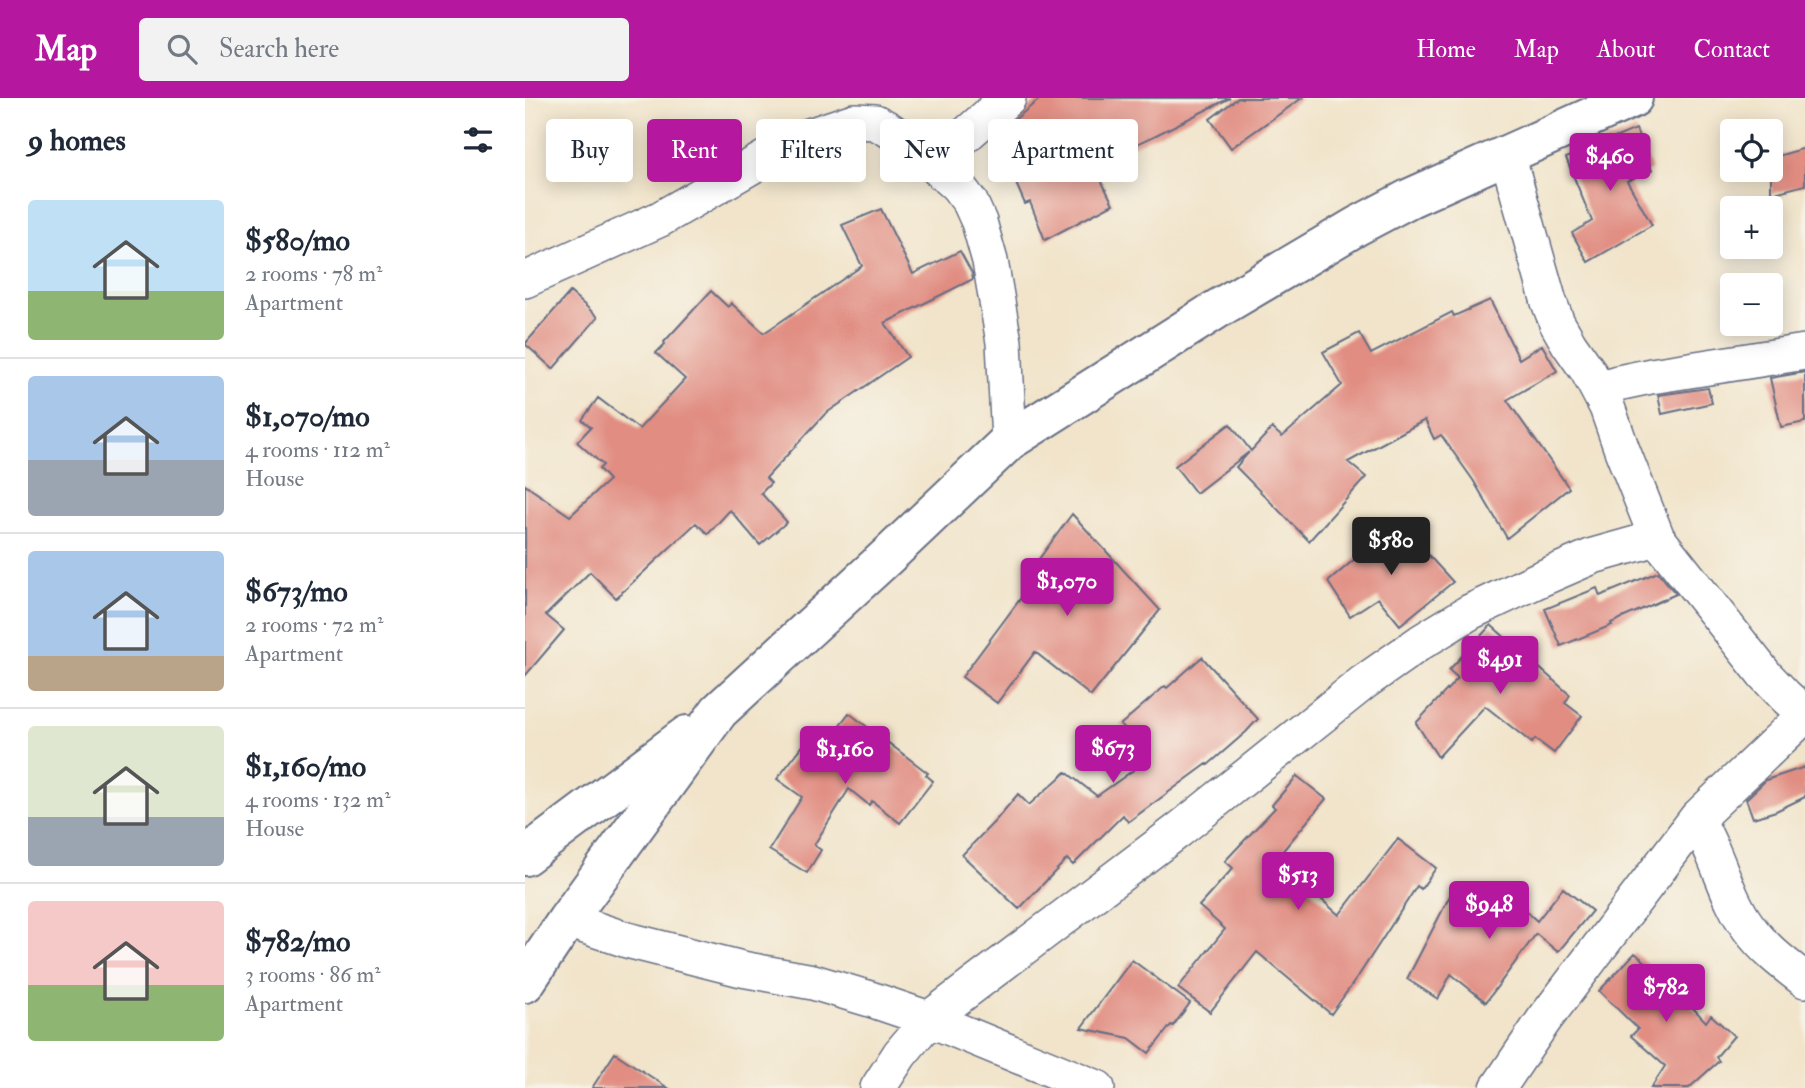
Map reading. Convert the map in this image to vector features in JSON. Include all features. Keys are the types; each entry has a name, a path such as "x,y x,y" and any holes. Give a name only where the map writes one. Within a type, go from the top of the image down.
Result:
{"main road":[{"path":"525,856 719,711 1009,441 1219,308 1357,226 1410,198 1633,98"},
{"path":"525,983 567,920 719,711"}],"street":[{"path":"974,128 1008,98"},
{"path":"525,280 660,219 797,140 854,121 875,122 880,125"},
{"path":"1498,1088 1544,1020 1697,818 1805,714 1765,675 1657,538 1607,407 1553,313 1507,154"},
{"path":"954,182 970,202 979,222 990,261 1004,342 1009,441"},
{"path":"1598,390 1651,376 1805,352"},
{"path":"878,1088 899,1054 929,1019 1179,830 1364,682 1420,642 1470,612 1540,579 1593,556 1657,538"},
{"path":"1697,818 1746,925 1759,941 1805,980"},
{"path":"567,920 627,940 743,969 813,982 929,1019 1097,1088"}],"building":[{"path":"1041,98 1230,98 1138,143 1138,119 1015,119"},
{"path":"1238,98 1302,98 1231,148 1210,119"},
{"path":"1636,129 1652,170 1627,181 1652,225 1588,262 1572,233 1592,221 1566,158"},
{"path":"1805,148 1805,185 1771,194 1771,182 1783,182 1783,154"},
{"path":"1015,182 1102,182 1113,204 1045,240 1030,202 1025,204"},
{"path":"881,209 913,274 960,251 973,279 885,323 908,357 825,414 766,478 771,483 761,493 787,522 760,545 730,510 708,534 696,523 616,598 590,572 546,615 564,630 525,676 525,485 570,516 609,480 599,469 603,465 577,442 591,427 582,420 598,398 639,429 685,379 656,353 711,291 728,307 731,303 764,333 862,266 842,225"},
{"path":"570,292 598,317 553,369 525,344"},
{"path":"1490,300 1519,359 1542,345 1557,371 1507,400 1569,488 1507,538 1473,480 1441,435 1434,439 1425,420 1348,462 1366,477 1309,541 1236,467 1249,452 1196,493 1175,466 1230,424 1251,451 1272,428 1282,437 1342,385 1323,352 1359,333 1371,354 1452,312 1454,316"},
{"path":"1805,372 1805,422 1781,427 1770,378"},
{"path":"1708,388 1712,403 1662,414 1658,395"},
{"path":"1072,514 1160,610 1091,696 1035,652 997,703 962,677 1032,583 1025,578"},
{"path":"1398,522 1453,582 1400,625 1378,598 1350,616 1328,582"},
{"path":"1658,572 1676,594 1561,646 1545,609 1597,588 1600,596"},
{"path":"1491,625 1570,695 1565,703 1582,716 1554,753 1535,739 1532,743 1485,706 1438,757 1416,723 1458,678 1449,670"},
{"path":"1202,657 1258,719 1208,765 1128,822 1123,815 1073,865 1067,859 1019,909 962,855 1018,794 1029,805 1066,772 1097,796 1149,759 1129,741 1133,736 1120,725"},
{"path":"849,713 928,773 926,775 933,781 900,823 872,801 869,805 849,789 814,845 821,850 807,873 769,850 802,797 777,779 805,743 818,753"},
{"path":"1805,767 1805,797 1776,811 1753,818 1746,799 1766,780"},
{"path":"1297,776 1326,799 1276,859 1339,915 1398,839 1436,868 1421,889 1417,886 1331,1014 1257,952 1210,1012 1178,988 1225,929 1199,906 1233,868 1225,861 1275,808 1272,805"},
{"path":"1454,888 1489,911 1506,893 1537,921 1563,888 1592,911 1558,952 1536,934 1486,1002 1451,974 1438,999 1407,979"},
{"path":"1635,953 1666,979 1706,1022 1711,1015 1734,1036 1716,1057 1719,1061 1689,1088 1651,1088 1665,1066 1631,1036 1638,1029 1599,991"},
{"path":"1132,960 1190,1003 1149,1053 1129,1038 1081,1028"},
{"path":"615,1053 668,1088 592,1088"}]}
